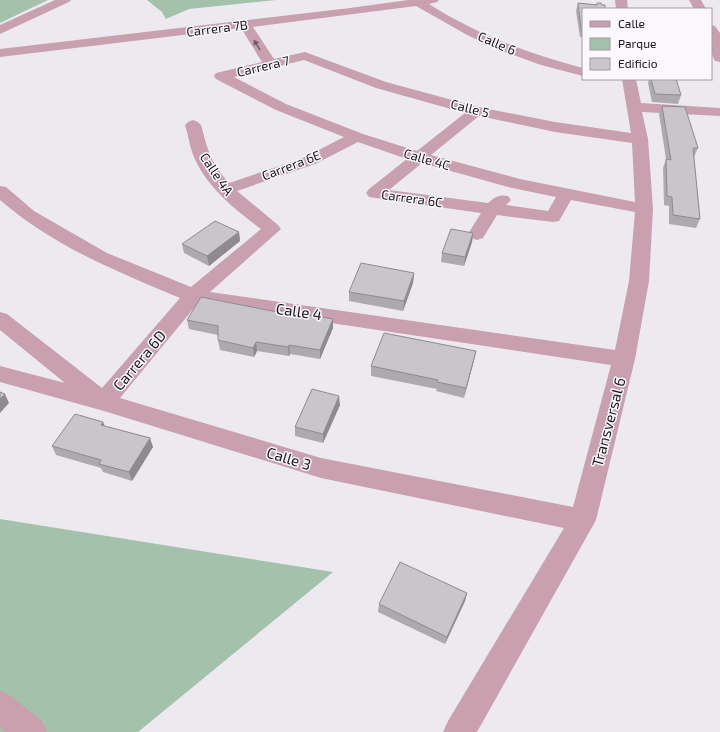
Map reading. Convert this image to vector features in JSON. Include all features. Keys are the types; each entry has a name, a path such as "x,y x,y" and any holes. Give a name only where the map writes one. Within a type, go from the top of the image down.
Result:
{"street":[{"path":"0,30 65,0"},
{"name":"Carrera 7B","path":"0,53 245,25 433,0"},
{"name":"Calle 6","path":"418,2 450,21 484,38 526,55 582,72"},
{"path":"245,25 270,64"},
{"path":"712,31 720,58"},
{"name":"Carrera 7","path":"221,76 305,56"},
{"name":"Calle 5","path":"305,56 381,85 476,111 555,126 640,138"},
{"name":"Calle 4C","path":"221,76 281,107 356,137 419,157 518,184 644,209"},
{"name":"Transversal 6","path":"459,732 583,520 624,359 639,281 644,209 640,138 635,107 625,81"},
{"path":"635,107 720,112"},
{"name":"Carrera 6C","path":"476,111 375,193 553,218 566,194"},
{"name":"Calle 4A","path":"193,125 202,156 224,190 245,210 272,229"},
{"name":"Carrera 6E","path":"224,190 308,161 356,137"},
{"path":"477,234 492,209 518,184"},
{"name":"Calle 4","path":"0,191 28,215 100,257 193,296 624,359"},
{"name":"Carrera 6D","path":"0,319 104,402 193,296 272,229"},
{"name":"Calle 3","path":"0,374 104,402 322,468 583,520"},
{"path":"0,706 31,732"}],"green space":[{"path":"0,0 48,0 0,23"},
{"path":"147,0 276,0 189,9 166,19 162,12"},
{"path":"0,519 333,572 138,732 0,732"}],"building":[{"path":"578,3 597,5 597,3 601,3 602,5 605,5 605,8 582,8 581,29"},
{"path":"651,80 676,80 681,95 655,94"},
{"path":"662,106 685,107 698,148 693,148 700,219 673,215 672,197 667,196 666,159 671,160"},
{"path":"215,221 239,232 207,256 182,244"},
{"path":"451,229 473,233 465,257 442,253"},
{"path":"361,263 414,273 404,301 349,292"},
{"path":"201,297 277,312 278,310 333,319 320,350 256,342 253,348 218,340 218,326 187,320"},
{"path":"384,333 476,351 466,388 437,382 438,380 371,366"},
{"path":"312,389 339,396 323,434 295,427"},
{"path":"0,392 5,394 0,399"},
{"path":"75,414 103,422 101,425 150,438 129,472 99,464 101,460 52,446"},
{"path":"400,562 467,593 447,637 379,604"}]}
